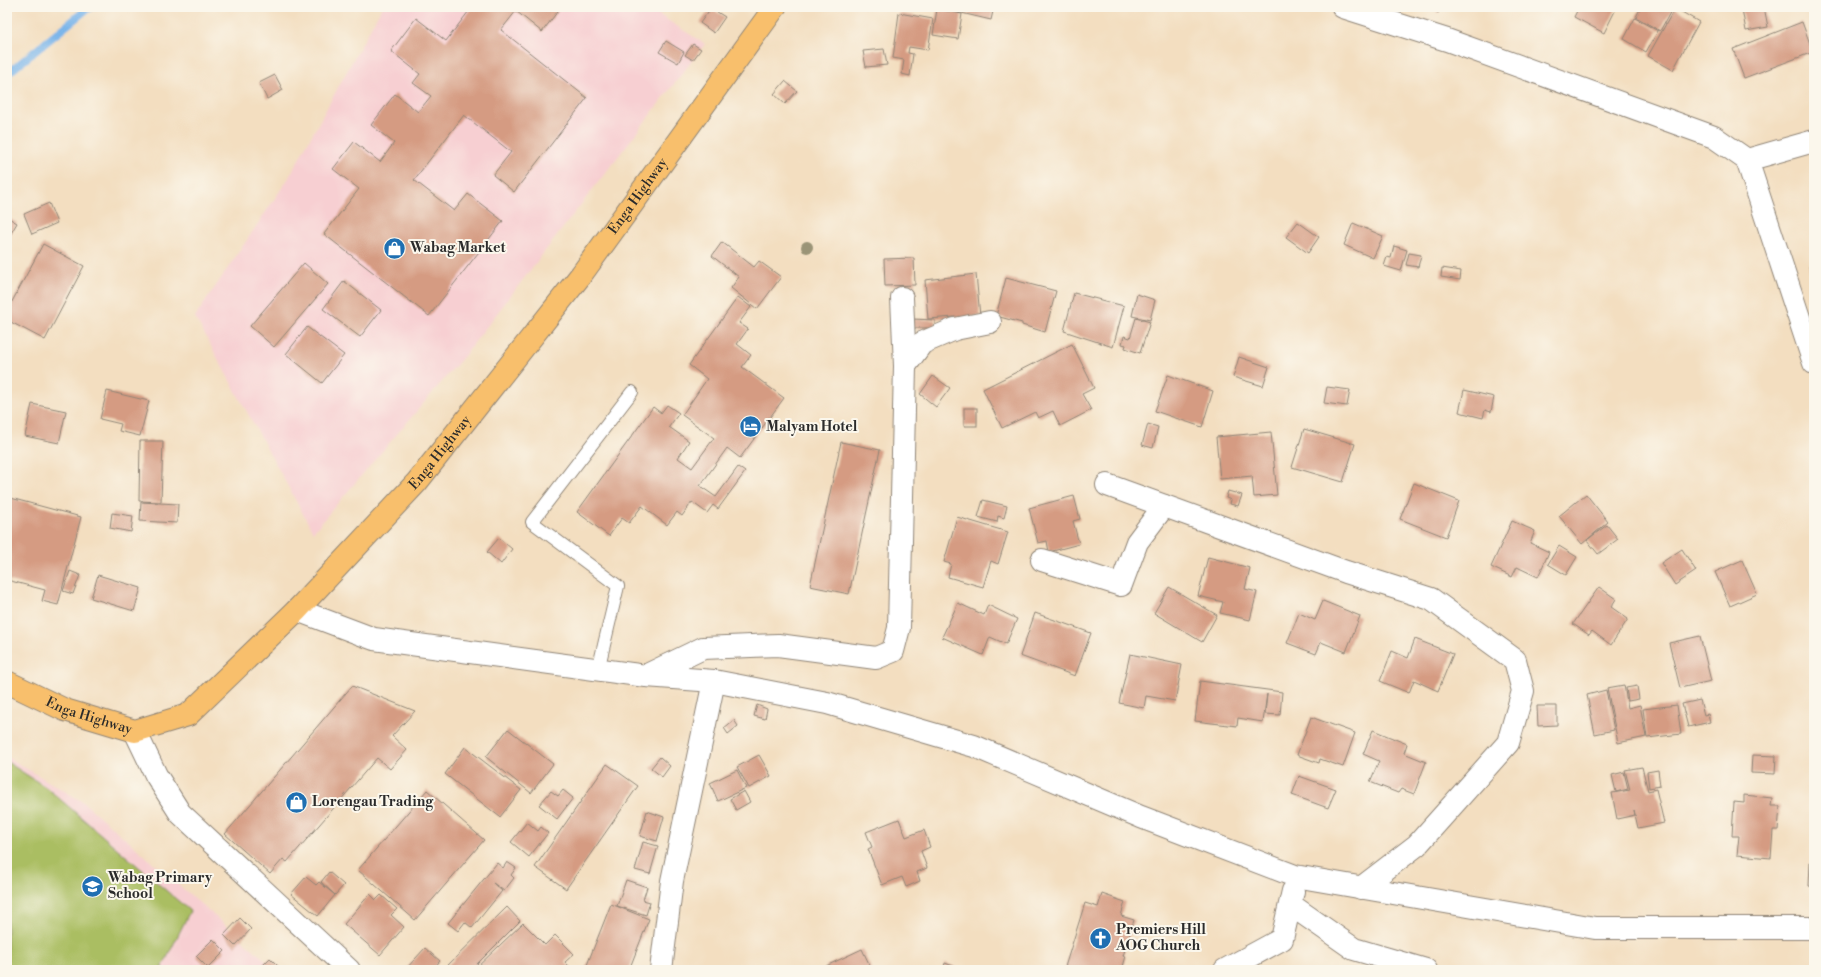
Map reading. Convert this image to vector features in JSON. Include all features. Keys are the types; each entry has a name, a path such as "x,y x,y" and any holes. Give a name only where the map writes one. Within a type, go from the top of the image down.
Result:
{"main road":[{"name":"Enga Highway","path":"7,682 65,710 136,731 188,715 297,610 417,482 581,275 775,7"}],"street":[{"path":"1343,7 1447,40 1714,137 1747,160 1814,363"},
{"path":"1747,160 1814,141"},
{"path":"646,676 703,648 778,645 876,658 893,651 899,628 905,366 902,298"},
{"path":"905,366 922,343 955,329 990,322"},
{"path":"1107,485 1346,572 1431,598 1515,660 1523,691 1508,743 1417,845 1361,888"},
{"path":"1042,560 1121,585 1137,542 1164,506"},
{"path":"297,610 374,639 646,676 714,681 827,703 974,746 1141,817 1294,875 1595,928 1814,928"},
{"path":"661,970 672,881 714,681"},
{"path":"136,731 156,775 180,813 349,970"},
{"path":"1225,970 1282,940 1291,905 1294,875"},
{"path":"1291,905 1354,949 1426,970"}],"lane":[{"path":"598,670 618,586 532,522 632,392"}],"shaded area":[{"name":"Wabag Market","path":"382,7 647,7 705,44 464,356 313,532 195,317 288,179"},
{"name":"Wabag Primary School","path":"7,757 83,802 277,970 7,970"}],"green space":[{"name":"Wabag Primary School","path":"7,762 47,788 190,911 161,970 7,970"}],"building":[{"path":"472,7 561,7 542,32 516,11 501,30 587,98 514,192 493,175 511,152 464,115 414,180 454,211 468,194 503,221 429,316 324,234 359,189 333,169 354,142 380,162 394,143 371,125 395,94 418,112 431,96 413,83 420,74 391,51 416,18 446,41"},
{"path":"936,7 994,7 991,20"},
{"path":"1431,7 1443,7 1438,13"},
{"path":"1579,7 1617,7 1604,33 1574,17"},
{"path":"1641,7 1673,7 1660,31 1636,17"},
{"path":"1764,7 1768,27 1746,31 1742,9"},
{"path":"711,8 725,17 714,33 700,23"},
{"path":"1675,8 1699,22 1673,70 1648,56"},
{"path":"937,9 962,14 958,39 933,35"},
{"path":"899,13 933,19 928,50 909,47 908,53 913,54 910,76 902,74 904,60 893,58"},
{"path":"1635,18 1658,31 1646,52 1624,39"},
{"path":"1802,22 1813,52 1744,78 1733,49"},
{"path":"666,41 684,52 678,63 659,52"},
{"path":"693,44 701,49 693,60 685,55"},
{"path":"884,49 887,65 866,67 863,51"},
{"path":"275,75 283,90 267,99 259,83"},
{"path":"785,81 797,91 785,104 774,94"},
{"path":"49,203 57,223 32,234 24,214"},
{"path":"7,217 17,223 7,240"},
{"path":"1298,222 1319,237 1308,253 1286,237"},
{"path":"1353,223 1383,236 1373,258 1344,245"},
{"path":"722,242 754,267 759,261 781,277 757,309 731,288 739,277 712,256"},
{"path":"43,244 84,266 45,340 7,320 7,311"},
{"path":"1394,246 1407,250 1401,271 1384,266 1387,257 1391,258"},
{"path":"1409,253 1421,255 1418,267 1406,265"},
{"path":"914,258 915,285 885,286 884,259"},
{"path":"304,263 328,284 274,347 250,326"},
{"path":"1814,265 1814,281 1812,282 1809,266"},
{"path":"1442,268 1461,271 1460,280 1441,277"},
{"path":"976,274 980,316 956,319 955,317 928,319 925,280"},
{"path":"1006,278 1056,291 1045,332 1022,325 1022,323 996,316"},
{"path":"344,281 381,310 360,337 323,309"},
{"path":"1074,293 1124,306 1113,347 1064,331"},
{"path":"1137,294 1155,300 1150,320 1132,316"},
{"path":"738,297 751,307 739,323 748,329 737,344 751,355 742,367 784,398 740,458 727,448 700,486 716,497 738,467 745,472 718,509 713,505 707,513 692,502 682,516 677,512 667,525 642,506 629,523 622,518 609,536 577,512 653,407 661,413 667,405 679,413 669,427 689,441 678,458 692,468 714,438 682,415 707,379 689,365"},
{"path":"1136,318 1150,322 1140,353 1125,348 1126,345 1122,344 1124,336 1130,338"},
{"path":"912,319 935,320 935,328 912,328"},
{"path":"307,327 344,355 322,383 286,354"},
{"path":"1072,344 1094,388 1082,394 1091,410 1060,426 1053,411 1038,418 1035,412 1002,428 983,389"},
{"path":"1239,357 1269,367 1263,386 1233,377"},
{"path":"1168,375 1213,391 1202,427 1155,411"},
{"path":"933,376 950,388 936,407 920,394"},
{"path":"1327,387 1350,390 1347,406 1324,403"},
{"path":"1464,390 1494,397 1491,412 1485,410 1483,418 1459,412"},
{"path":"107,391 149,401 140,436 119,431 121,424 100,419"},
{"path":"32,404 66,411 59,443 25,436"},
{"path":"964,408 977,408 977,426 964,426"},
{"path":"1148,424 1158,427 1153,448 1142,445"},
{"path":"1304,429 1355,444 1343,482 1292,467"},
{"path":"1271,432 1277,495 1254,497 1252,476 1220,479 1216,437"},
{"path":"140,441 163,441 161,502 139,501"},
{"path":"841,442 880,450 849,594 810,586"},
{"path":"1414,483 1459,501 1446,537 1400,519"},
{"path":"1228,491 1242,495 1238,506 1230,504 1231,500 1226,498"},
{"path":"1586,494 1608,522 1582,544 1559,516"},
{"path":"1074,496 1080,519 1073,521 1079,544 1049,552 1047,541 1038,543 1029,508"},
{"path":"7,497 81,517 58,605 42,601 45,590 7,580"},
{"path":"983,500 1007,506 1004,518 998,516 997,522 978,517"},
{"path":"141,502 178,504 177,523 140,521"},
{"path":"112,513 133,516 131,532 110,528"},
{"path":"957,517 1008,532 998,564 991,561 983,587 948,577 951,564 944,562"},
{"path":"1512,521 1535,531 1530,543 1549,552 1538,577 1517,567 1512,577 1491,567"},
{"path":"1607,525 1618,539 1598,554 1587,540"},
{"path":"499,538 512,549 501,564 487,552"},
{"path":"1559,546 1577,557 1566,575 1548,564"},
{"path":"1682,549 1696,571 1675,585 1661,563"},
{"path":"1208,557 1250,568 1245,589 1257,592 1250,620 1220,613 1223,602 1198,596"},
{"path":"1742,560 1757,594 1730,606 1715,572"},
{"path":"70,571 80,575 73,594 63,591"},
{"path":"98,575 141,588 134,611 91,598"},
{"path":"1169,587 1217,615 1202,642 1154,613"},
{"path":"1599,587 1616,599 1611,607 1628,619 1611,645 1592,631 1589,635 1573,624"},
{"path":"1323,601 1360,616 1346,652 1321,642 1316,654 1287,643 1299,613 1315,620"},
{"path":"958,603 984,615 988,605 1017,619 1006,644 990,637 983,655 942,637"},
{"path":"1035,613 1091,633 1075,676 1020,656"},
{"path":"1700,636 1711,681 1680,688 1669,643"},
{"path":"1415,639 1453,654 1438,691 1414,680 1409,693 1380,681 1392,651 1408,658"},
{"path":"1130,654 1182,665 1175,701 1146,696 1144,708 1119,703"},
{"path":"1200,681 1282,692 1280,715 1265,714 1267,694 1263,722 1238,718 1237,726 1195,721"},
{"path":"1624,685 1628,708 1640,705 1646,737 1618,743 1607,688"},
{"name":"Lorengau Trading","path":"352,686 415,711 392,736 407,750 390,769 377,758 287,862 283,859 270,874 225,834"},
{"path":"1637,686 1639,699 1628,701 1626,688"},
{"path":"1606,690 1614,730 1595,734 1587,695"},
{"path":"1700,700 1704,715 1708,714 1710,722 1688,727 1682,704"},
{"path":"757,705 767,709 765,719 754,716"},
{"path":"1677,705 1681,734 1647,738 1643,709"},
{"path":"1537,706 1557,706 1557,725 1538,726"},
{"path":"1311,717 1355,733 1343,767 1320,759 1319,763 1297,755"},
{"path":"734,720 738,726 728,734 724,728"},
{"path":"508,729 553,764 531,793 486,757"},
{"path":"1373,730 1407,744 1404,753 1426,762 1414,794 1401,789 1398,793 1370,782 1379,761 1363,754"},
{"path":"465,747 521,790 500,817 445,774"},
{"path":"759,755 771,776 749,788 737,767"},
{"path":"1752,755 1776,756 1775,774 1751,773"},
{"path":"660,757 670,766 662,777 651,768"},
{"path":"607,764 638,786 566,889 535,867"},
{"path":"1642,767 1648,791 1656,789 1664,823 1638,828 1634,810 1635,815 1617,819 1612,793 1630,790 1625,770"},
{"path":"737,770 746,788 718,801 710,783"},
{"path":"1658,770 1660,786 1649,788 1647,772"},
{"path":"1624,772 1628,789 1616,792 1612,775"},
{"path":"1299,776 1336,789 1328,808 1292,795"},
{"path":"427,790 484,840 415,920 358,870"},
{"path":"563,790 573,798 557,819 539,805 551,791 558,796"},
{"path":"744,791 750,802 736,810 730,799"},
{"path":"1744,795 1772,798 1771,806 1780,806 1778,830 1773,830 1771,858 1737,855 1739,836 1732,836 1734,802 1744,803"},
{"path":"647,811 664,817 657,841 640,836"},
{"path":"899,819 906,837 924,830 930,847 921,851 927,868 917,872 920,881 906,887 902,877 882,885 868,849 872,847 866,832"},
{"path":"527,822 538,831 541,827 548,833 529,857 511,842"},
{"path":"643,842 658,846 650,874 635,870"},
{"path":"507,862 516,868 511,875 514,878 504,891 493,883 502,891 472,928 465,922 458,931 448,923 497,863 503,868"},
{"path":"1810,862 1814,862 1814,887 1809,886"},
{"path":"329,872 344,885 335,895 321,882"},
{"path":"306,877 316,885 319,882 335,895 318,916 291,894"},
{"path":"626,880 647,887 643,900 650,902 646,915 617,906"},
{"path":"370,894 376,900 381,895 397,909 391,915 404,927 380,955 344,924"},
{"name":"Premiers Hill AOG Church","path":"1102,894 1125,902 1121,916 1134,920 1123,956 1126,956 1122,970 1064,970 1085,903 1098,907"},
{"path":"611,904 649,919 629,970 585,970"},
{"path":"507,907 520,921 471,970 443,970"},
{"path":"240,918 251,929 235,946 224,935"},
{"path":"523,923 545,945 555,935 574,954 565,962 573,970 474,970"},
{"path":"213,939 225,951 208,968 196,956"},
{"path":"425,948 440,961 432,970 405,970"},
{"path":"862,949 872,970 827,970 826,966"},
{"path":"270,958 282,970 258,970"},
{"path":"945,963 956,967 955,970 943,970"}],"waterway":[{"path":"7,74 87,9 92,7"}],"place":[{"name":"Wabag Market","path":"395,248"},
{"name":"Malyam Hotel","path":"750,427"},
{"name":"Lorengau Trading","path":"296,802"},
{"name":"Wabag Primary School","path":"93,886"},
{"name":"Premiers Hill AOG Church","path":"1101,938"}]}
